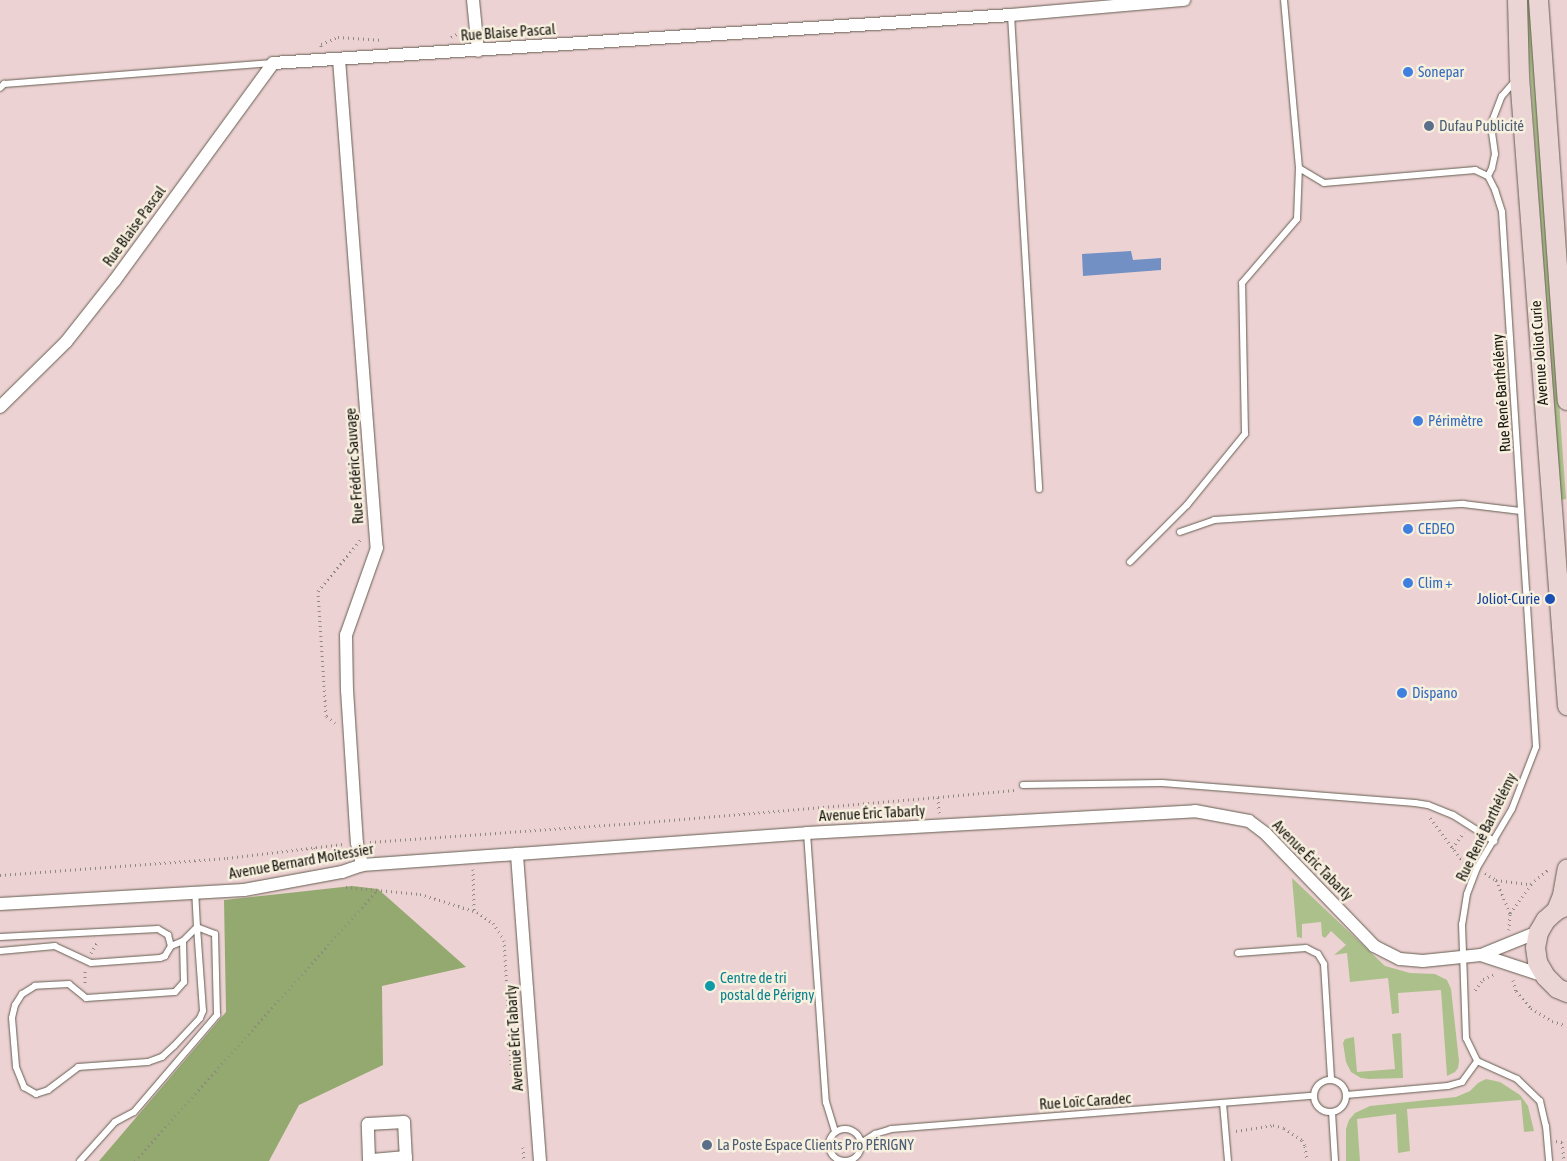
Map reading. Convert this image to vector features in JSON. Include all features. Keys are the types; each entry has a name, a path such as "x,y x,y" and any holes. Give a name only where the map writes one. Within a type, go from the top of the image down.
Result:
{"main road":[{"name":"Avenue Joliot Curie","path":"1517,0 1519,76 1567,705"},
{"name":"Avenue Joliot Curie","path":"1538,0 1567,400"},
{"path":"1562,868 1561,908 1545,920 1538,932 1535,947 1537,962 1556,985 1566,1016"}],"street":[{"path":"473,0 478,51"},
{"name":"Rue Blaise Pascal","path":"0,407 66,342 93,308 273,63 1011,15 1184,0"},
{"name":"Rue Frédéric Sauvage","path":"340,60 377,548 346,636 347,690 357,843 362,865"},
{"name":"Avenue Éric Tabarly","path":"540,1161 517,854 807,833 1196,811 1249,822 1266,834 1374,946 1400,959 1423,961 1481,955 1538,932"},
{"name":"Avenue Bernard Moitessier","path":"0,904 244,890 317,878 362,865 517,854"},
{"name":"Avenue Éric Tabarly","path":"1481,955 1556,985"}],"lane":[{"path":"1130,562 1187,505 1245,434 1242,283 1297,219 1300,168 1284,0"},
{"path":"1011,15 1039,489"},
{"path":"0,88 4,84 273,63"},
{"path":"1300,168 1324,182 1474,170 1488,176 1495,154 1491,124 1502,96 1519,76"},
{"name":"Rue René Barthélémy","path":"1477,1061 1466,1038 1465,957 1462,924 1467,894 1477,868 1512,809 1536,747 1502,212 1488,176"},
{"path":"1180,532 1214,520 1463,504 1521,512"},
{"path":"1023,785 1162,784 1428,805 1470,824 1494,841"},
{"path":"807,833 826,1102 835,1132 829,1146 836,1160 852,1159 859,1152 861,1143 853,1131 844,1129 835,1132"},
{"path":"184,941 184,982 175,992 86,998 69,984 35,986 22,994 15,1006 12,1018 16,1067 24,1087 36,1094 48,1090 78,1067 148,1062 162,1056 174,1046 200,1018 203,1011 195,893"},
{"path":"0,951 55,946 87,961 160,958 165,956 171,946 184,941 197,928"},
{"path":"80,1161 115,1122 134,1112 217,1015 215,934 197,928"},
{"path":"0,937 158,929 168,935 171,946"},
{"path":"1238,953 1306,948 1318,954 1324,964 1332,1080"},
{"path":"1346,1095 1448,1086 1462,1082 1477,1061 1517,1079 1540,1101 1546,1126 1549,1161"},
{"path":"1332,1080 1343,1086 1346,1095 1341,1108 1332,1112 1321,1110 1314,1102 1313,1096 1314,1091 1321,1082 1332,1080"},
{"name":"Rue Loïc Caradec","path":"861,1143 875,1134 892,1129 1313,1096"},
{"path":"1223,1103 1228,1161"},
{"path":"1332,1112 1335,1161"}],"path":[{"path":"344,844 624,824 1014,791"},
{"path":"938,797 940,826"},
{"path":"1428,805 1429,817 1460,858 1470,864"},
{"path":"1452,848 1470,824"},
{"path":"0,875 227,858 314,847 317,878"},
{"path":"1510,912 1531,884 1544,872 1562,868"},
{"path":"1484,873 1496,880 1531,884"},
{"path":"1496,880 1510,912 1509,933"},
{"path":"343,887 420,894 477,912 493,923 504,940 511,1063 518,1079 519,1088"},
{"path":"135,1161 378,889"},
{"path":"86,998 85,968 98,941 99,932"},
{"path":"1474,995 1475,989 1483,979 1494,974 1503,974"},
{"path":"1512,974 1516,991 1522,1000 1544,1017 1566,1016"},
{"path":"1226,1132 1272,1125 1284,1128 1302,1140 1306,1146 1307,1161"},
{"path":"1554,1132 1556,1140 1562,1142 1564,1161"},
{"path":"522,1143 524,1161"}],"shaded area":[{"path":"0,0 1567,0 1567,1161 0,1161"}],"green space":[{"path":"1525,0 1530,0 1566,499 1560,500"},
{"path":"1292,878 1385,966 1410,973 1435,974 1447,980 1451,989 1459,1061 1455,1072 1447,1076 1441,990 1398,993 1399,1013 1392,1014 1388,978 1350,982 1347,953 1334,955 1346,945 1331,931 1325,938 1322,936 1321,922 1302,924 1302,938 1297,937"},
{"path":"352,886 378,889 466,967 382,986 383,1065 299,1105 269,1161 99,1161 226,1012 224,900"},
{"path":"1401,1033 1403,1078 1369,1079 1361,1078 1351,1072 1346,1062 1343,1043 1345,1039 1354,1037 1357,1072 1395,1069 1392,1034"},
{"path":"1486,1079 1500,1082 1520,1095 1528,1106 1534,1131 1524,1132 1521,1100 1407,1109 1410,1151 1398,1153 1396,1114 1357,1119 1360,1161 1346,1161 1346,1129 1349,1120 1355,1113 1370,1106 1456,1097 1470,1091 1478,1083"}],"water":[{"path":"1131,251 1133,260 1161,258 1161,270 1083,276 1082,254"}],"place":[{"name":"Sonepar","path":"1408,72"},
{"name":"Dufau Publicité","path":"1429,126"},
{"name":"Périmètre","path":"1418,421"},
{"name":"CEDEO","path":"1408,529"},
{"name":"Clim +","path":"1408,583"},
{"name":"Joliot-Curie","path":"1550,599"},
{"name":"Dispano","path":"1402,693"},
{"name":"Centre de tri postal de Périgny","path":"710,986"},
{"name":"La Poste Espace Clients Pro PÉRIGNY","path":"707,1145"}]}
